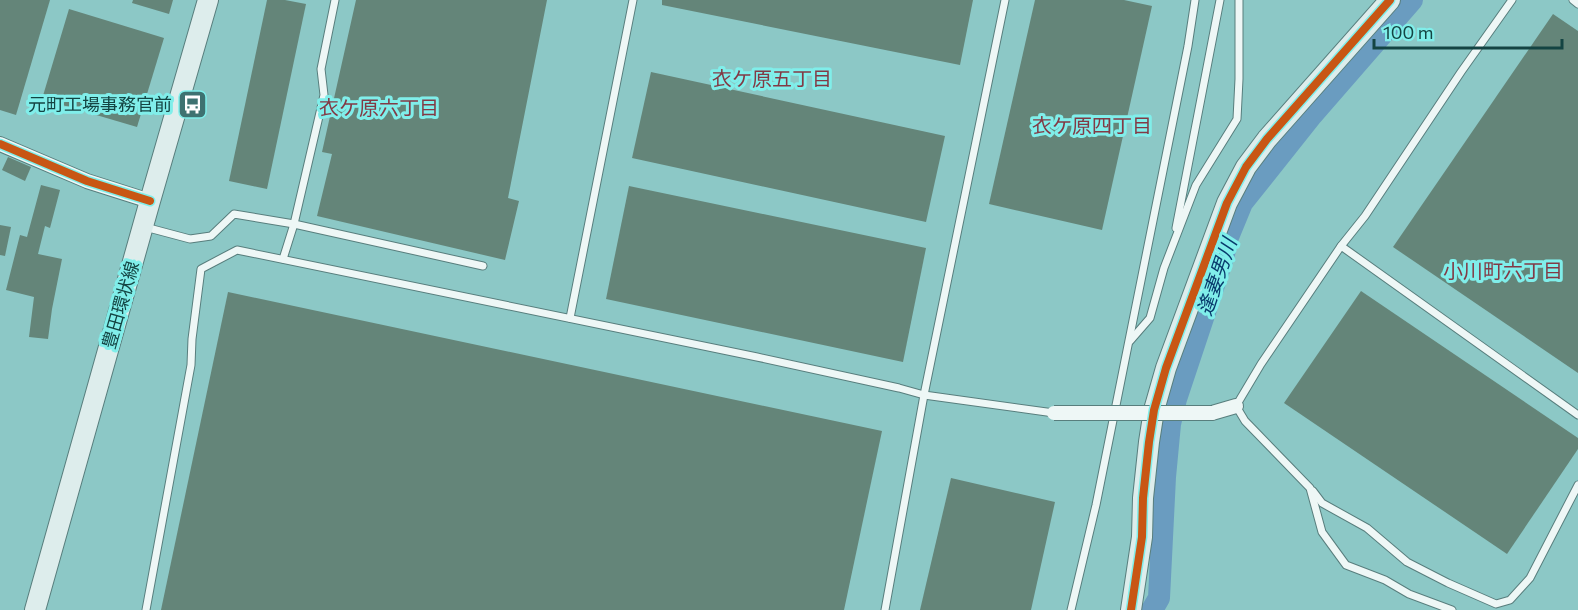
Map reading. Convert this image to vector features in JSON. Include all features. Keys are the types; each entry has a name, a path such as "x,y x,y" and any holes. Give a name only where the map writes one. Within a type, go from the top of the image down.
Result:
{"street":[{"name":"豊田環状線","path":"35,610 208,0"},
{"path":"1131,610 1142,537 1143,498 1154,410 1166,368 1227,203 1246,167 1267,139 1390,0"},
{"path":"0,144 87,181 150,201"},
{"path":"1054,413 1212,413 1236,406"}],"lane":[{"path":"283,259 294,225 324,95 321,69 335,0"},
{"path":"570,318 633,0"},
{"path":"885,610 924,395 1005,0"},
{"path":"1071,610 1096,505 1188,46 1195,0"},
{"path":"1171,251 1220,0"},
{"path":"1128,343 1150,318 1164,268 1196,185 1237,118 1239,0"},
{"path":"1512,0 1365,216 1341,246 1261,364 1236,406 1245,421 1322,503 1367,528 1407,562 1496,604 1510,600 1530,578 1578,485"},
{"path":"1572,0 1578,4"},
{"path":"142,227 190,239 211,236 234,214 483,266"},
{"path":"1341,246 1578,415"},
{"path":"146,610 191,366 201,269 237,250 867,380 924,395 1054,413"},
{"path":"1310,488 1322,532 1346,566 1385,580 1409,594 1452,610"}],"building":[{"path":"0,0 50,0 16,115 0,110"},
{"path":"133,0 173,0 169,14 132,3"},
{"path":"267,0 285,0 306,4 267,189 229,181"},
{"path":"356,0 547,0 508,198 519,201 505,260 317,216 332,154 322,152"},
{"path":"662,0 973,0 960,65 662,5"},
{"path":"1035,0 1124,0 1152,6 1102,230 989,204"},
{"path":"69,9 164,38 137,127 42,99"},
{"path":"1553,14 1578,31 1578,373 1393,247"},
{"path":"651,72 945,136 926,222 632,158"},
{"path":"8,157 31,167 25,181 2,170"},
{"path":"41,185 60,190 50,228 45,226 38,254 62,259 48,339 29,337 34,297 6,290 20,235 27,237"},
{"path":"629,186 926,248 903,362 606,299"},
{"path":"0,225 11,227 5,256 0,255"},
{"path":"1361,291 1578,438 1578,449 1507,554 1284,403"},
{"path":"228,292 882,431 844,610 161,610"},
{"path":"951,478 1055,502 1031,610 920,610"}],"waterway":[{"name":"逢妻男川","path":"1152,610 1159,598 1170,424 1228,237 1242,203 1312,115 1412,0"}],"cycle path":[{"path":"1131,610 1142,537 1143,498 1154,410 1166,368 1227,203 1246,167 1267,139 1390,0"},
{"path":"0,144 87,181 150,201"}],"place":[{"name":"元町工場事務官前","path":"193,105"}],"district":[{"name":"衣ケ原五丁目","path":"772,79"},
{"name":"衣ケ原六丁目","path":"379,108"},
{"name":"衣ケ原四丁目","path":"1092,126"},
{"name":"小川町六丁目","path":"1503,271"}]}
